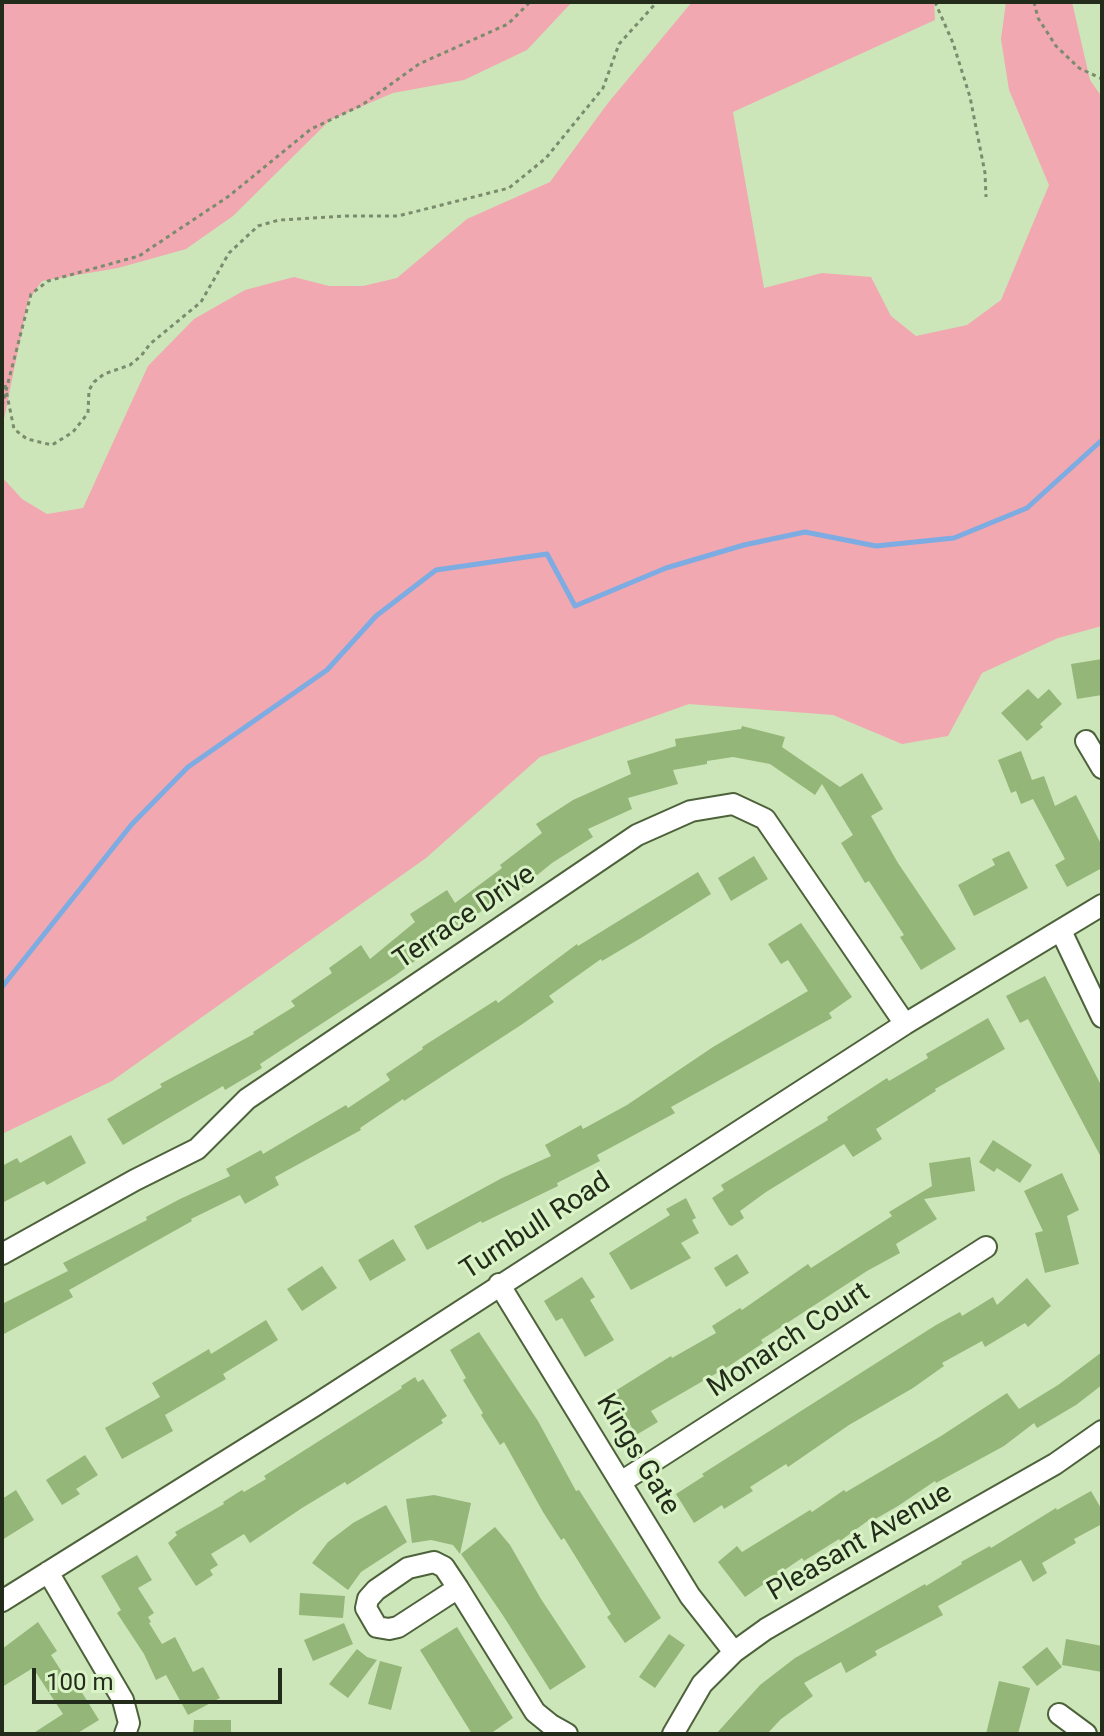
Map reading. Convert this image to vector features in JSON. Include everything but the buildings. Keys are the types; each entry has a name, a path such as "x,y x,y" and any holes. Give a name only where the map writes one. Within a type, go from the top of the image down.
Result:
{"street":[{"path":"1086,741 1102,768"},
{"name":"Terrace Drive","path":"2,1254 197,1149 247,1099 637,835 691,811 733,804 765,819 905,1024"},
{"name":"Turnbull Road","path":"2,1601 314,1406 905,1024 1102,905"},
{"path":"1061,931 1102,1017"},
{"name":"Monarch Court","path":"621,1482 986,1247"},
{"name":"Kings Gate","path":"499,1284 690,1596 734,1652"},
{"name":"Pleasant Avenue","path":"673,1734 702,1684 734,1652 840,1586 1055,1464 1102,1431"},
{"path":"48,1572 123,1700 129,1723 125,1734"},
{"path":"458,1588 535,1712 567,1734"},
{"path":"1059,1714 1086,1734"}],"path":[{"path":"2,406 31,294 48,281 139,256 229,196 311,129 362,105 419,64 508,24 530,2"},
{"path":"5,385 14,429 27,439 52,445 73,432 88,413 89,390 94,382 104,374 130,365 150,344 201,302 229,253 258,226 279,220 398,216 509,188 546,158 603,88 619,44 657,2"},
{"path":"935,2 953,43 973,107 985,173 986,197"},
{"path":"1034,2 1038,18 1056,46 1079,68 1102,79"}],"shaded area":[{"path":"2,2 572,2 527,50 464,80 393,93 330,120 233,216 186,249 118,268 42,281 28,301 2,429"},
{"path":"692,2 934,2 935,20 733,112 764,288 822,273 871,277 891,316 916,336 967,325 1001,300 1049,185 1009,90 1001,39 1006,2 1072,2 1090,80 1102,97 1102,626 1058,638 982,673 948,736 902,744 833,715 689,704 540,757 426,858 112,1081 2,1134 2,477 22,499 47,514 83,508 148,366 194,319 245,290 294,277 329,286 363,286 397,278 467,219 550,182 608,103"}],"waterway":[{"path":"2,987 132,824 188,767 327,670 376,616 436,570 547,554 575,606 666,568 744,545 805,532 876,546 954,538 1027,508 1102,440"}]}
